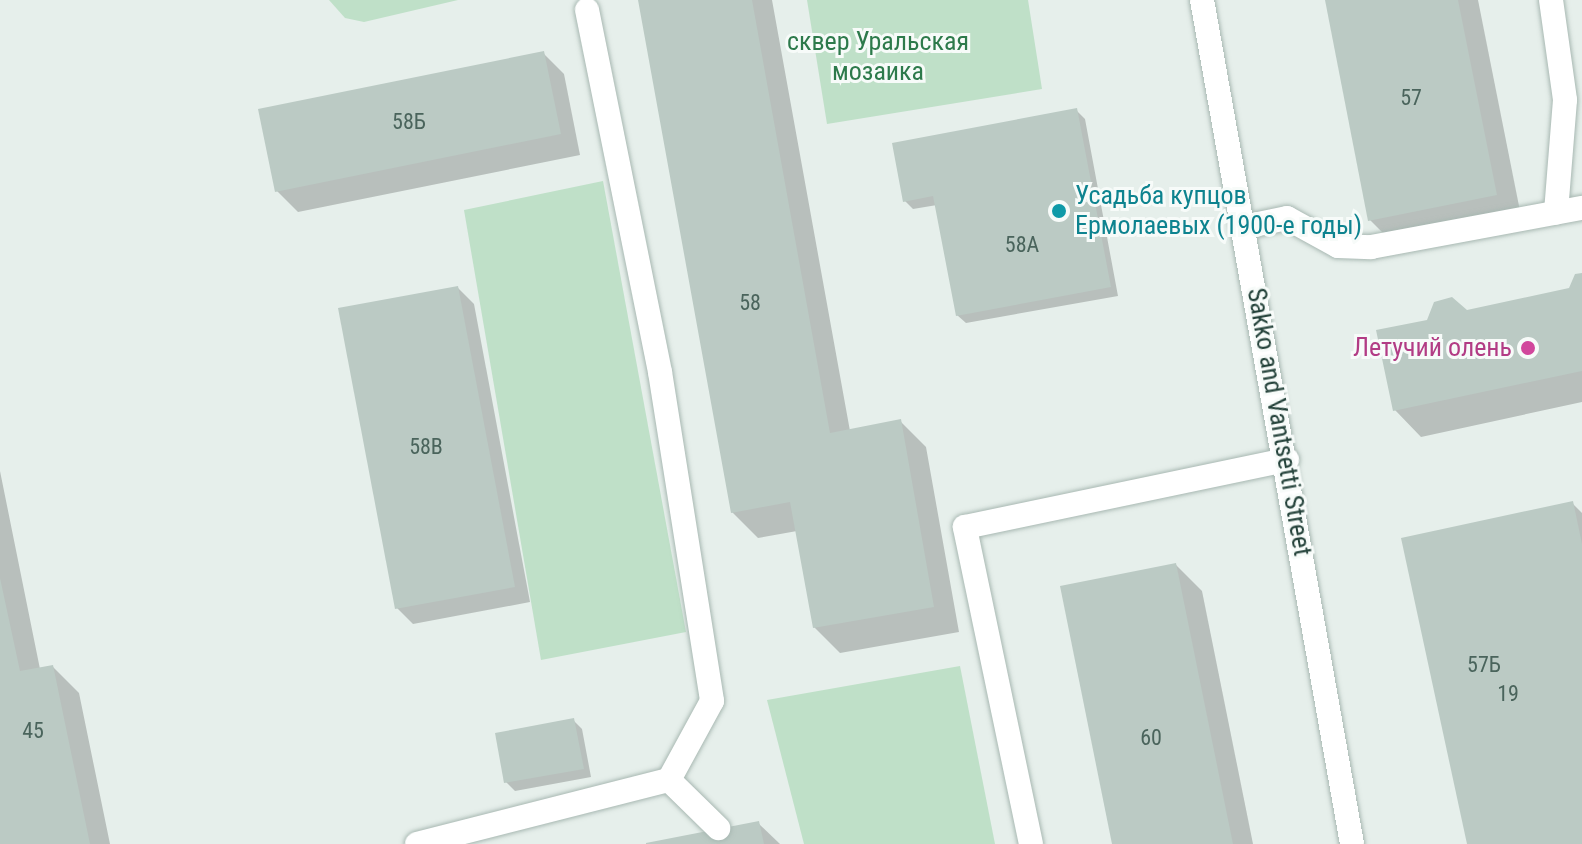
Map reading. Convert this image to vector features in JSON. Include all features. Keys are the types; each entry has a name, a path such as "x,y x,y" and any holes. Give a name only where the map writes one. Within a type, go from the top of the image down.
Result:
{"street":[{"name":"Sakko and Vantsetti Street","path":"1202,0 1287,460 1352,844"},
{"path":"1551,0 1574,98 1556,213"},
{"path":"417,844 669,780 712,701 660,372 587,10"},
{"path":"1244,227 1287,218 1338,246 1371,247 1582,208"},
{"path":"1031,844 965,527 1287,460"},
{"path":"669,780 718,828"}],"green space":[{"path":"329,0 458,0 364,22 345,18"},
{"name":"сквер Уральская мозаика","path":"807,0 1028,0 1042,89 827,124"},
{"path":"603,181 686,632 541,660 464,210"},
{"path":"960,666 995,844 804,844 767,700"}],"building":[{"path":"638,0 752,0 830,433 901,419 934,607 813,628 790,502 731,513"},
{"path":"1325,0 1458,0 1497,195 1368,221"},
{"path":"544,51 561,134 275,192 258,109"},
{"path":"1077,108 1111,287 956,316 933,196 903,202 892,143"},
{"path":"1582,273 1582,371 1393,411 1376,330 1427,320 1434,302 1452,297 1467,310 1569,288 1575,274"},
{"path":"458,286 515,587 395,609 338,308"},
{"path":"1573,501 1582,544 1582,844 1467,844 1401,538"},
{"path":"1176,563 1233,844 1112,844 1060,586"},
{"path":"0,578 20,671 53,665 90,844 0,844"},
{"path":"574,718 584,769 504,783 495,733"},
{"path":"759,821 764,844 646,844 646,843"}],"place":[{"name":"Усадьба купцов Ермолаевых (1900-е годы)","path":"1059,211"},
{"name":"Летучий олень","path":"1528,348"}]}
